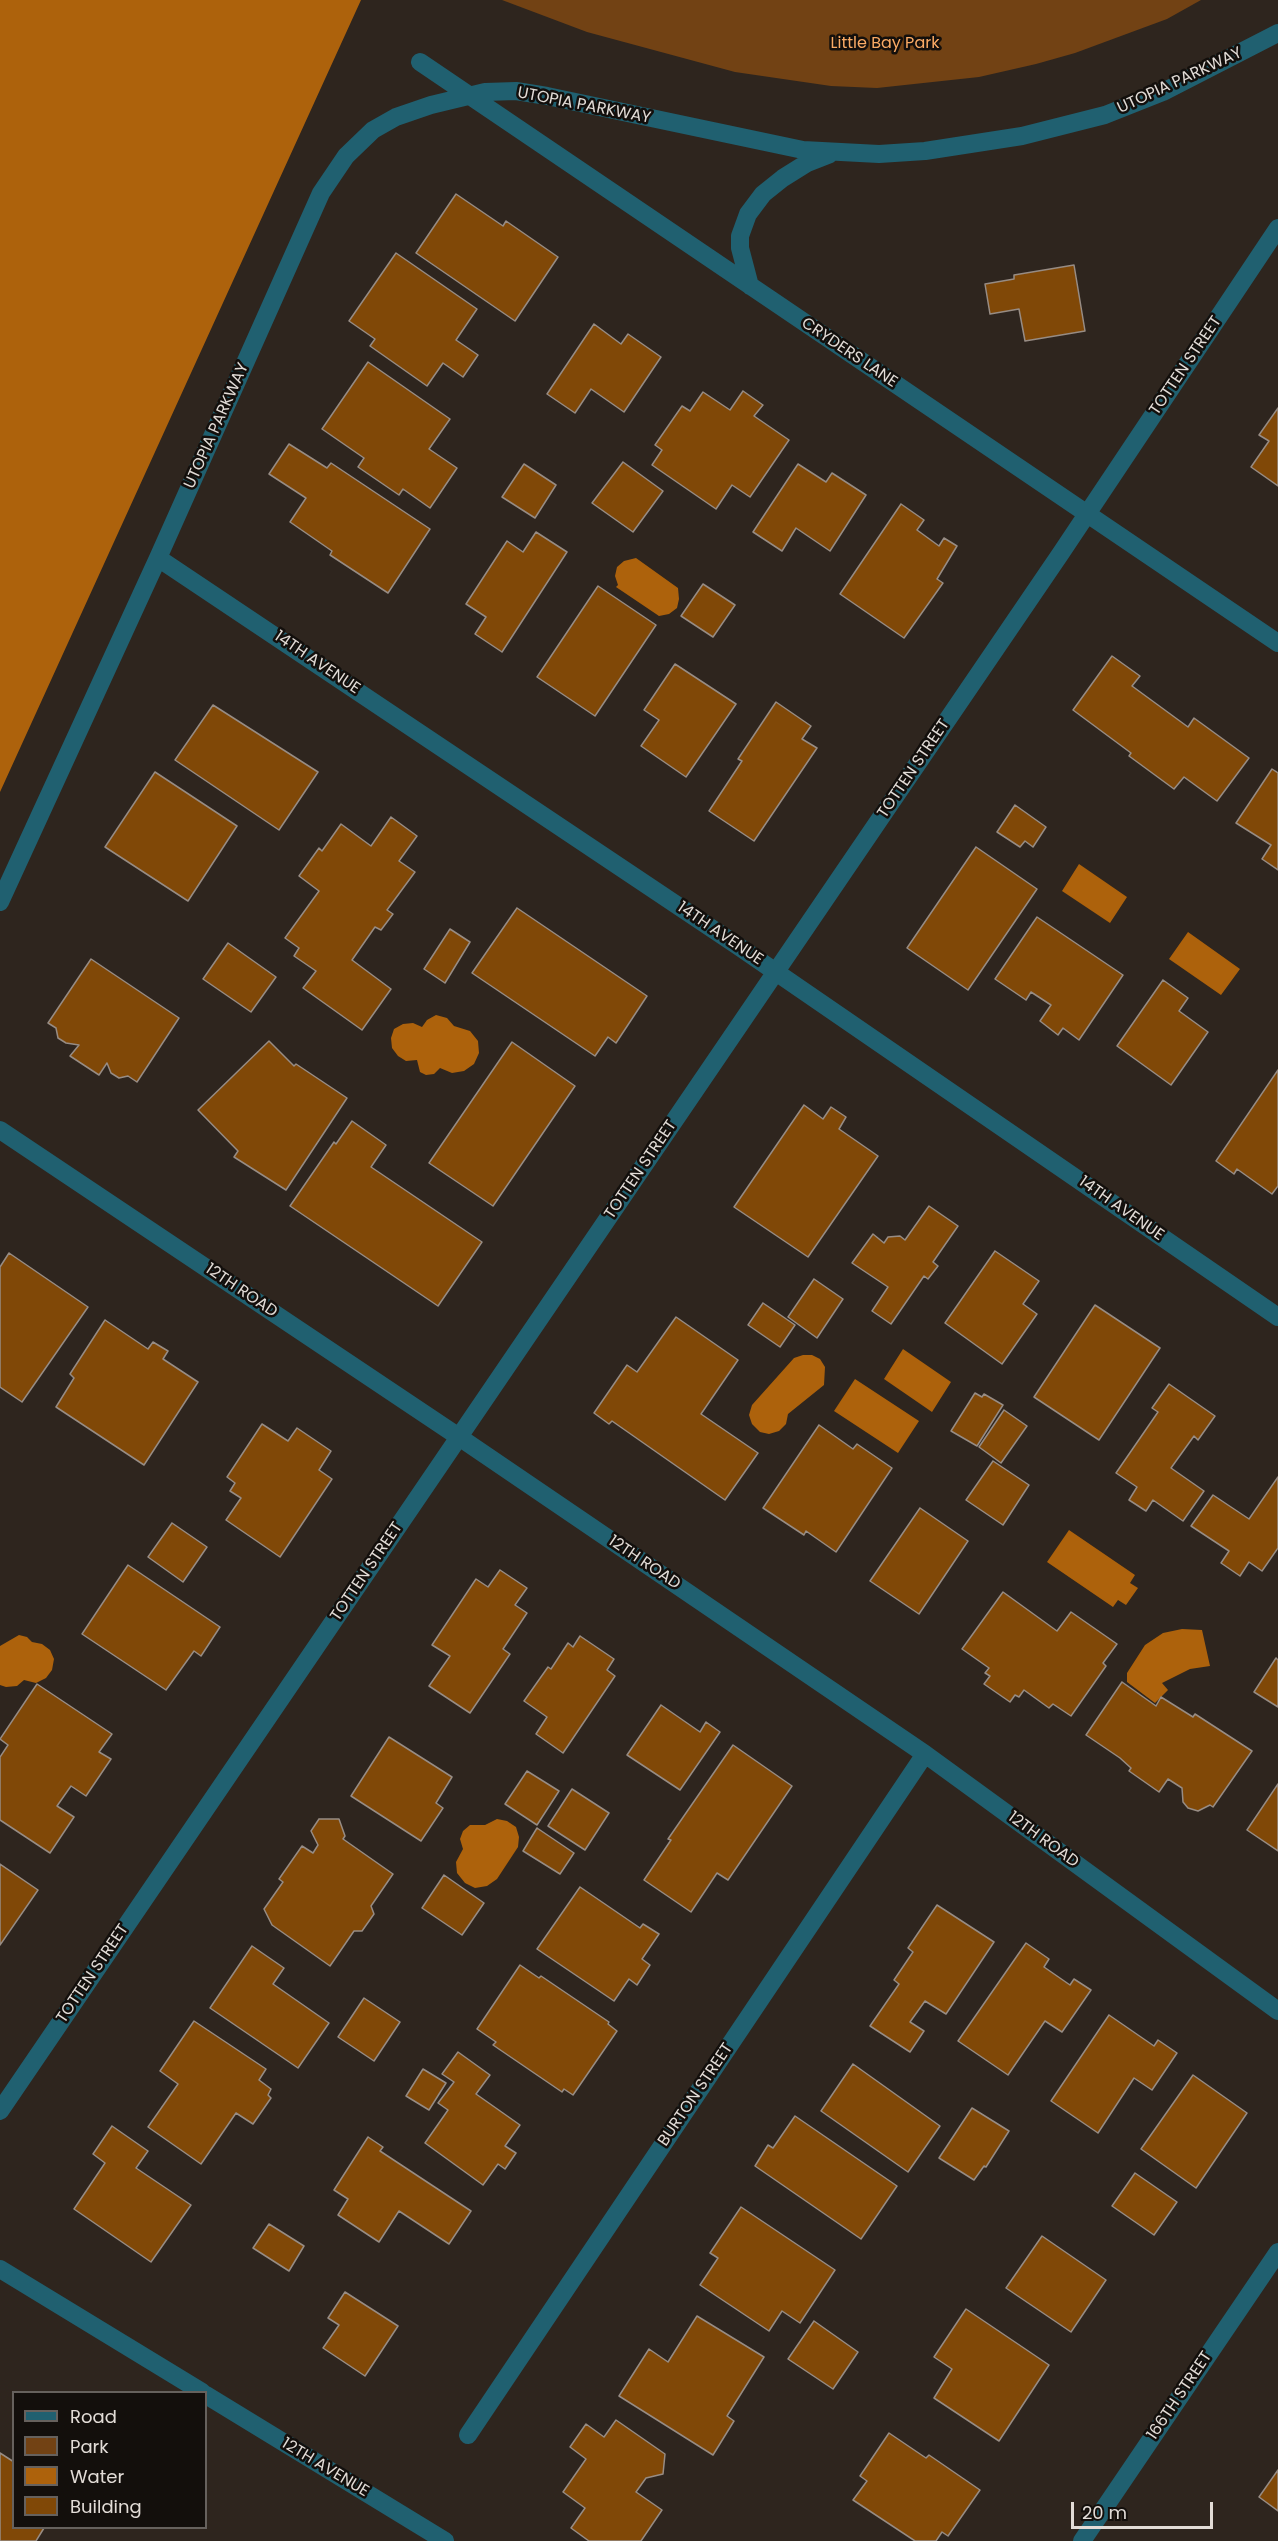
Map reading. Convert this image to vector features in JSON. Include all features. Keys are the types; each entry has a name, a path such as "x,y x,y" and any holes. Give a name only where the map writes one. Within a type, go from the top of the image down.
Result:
{"street":[{"name":"UTOPIA PARKWAY","path":"0,902 326,184 346,156 373,130 396,117 469,95 500,91 532,93 777,146 834,153 879,154 949,148 1080,122 1163,92 1278,33"},
{"name":"CRYDERS LANE","path":"420,62 1278,643"},
{"path":"750,286 740,248 742,230 748,214 763,194 783,178 807,163 834,153"},
{"name":"TOTTEN STREET","path":"0,2111 1088,514 1278,228"},
{"name":"14TH AVENUE","path":"158,558 776,972 1278,1317"},
{"name":"12TH ROAD","path":"0,1130 459,1437 925,1754 1278,2011"},
{"name":"BURTON STREET","path":"468,2436 925,1754"},
{"name":"166TH STREET","path":"1082,2541 1278,2252"},
{"path":"0,2270 200,2391"},
{"name":"12TH AVENUE","path":"207,2396 445,2541"}],"green space":[{"name":"Little Bay Park","path":"502,0 1201,0 1167,19 1075,53 1036,64 979,77 877,88 831,86 735,72 587,32"}],"water":[{"path":"0,0 361,0 0,792"},
{"path":"636,558 678,588 677,608 669,614 659,616 616,587 618,585 615,576 617,567 624,561"},
{"path":"1079,864 1127,897 1110,923 1062,891"},
{"path":"1188,932 1240,969 1221,995 1169,959"},
{"path":"436,1015 447,1018 454,1026 470,1031 478,1041 479,1053 474,1064 464,1071 452,1073 440,1068 434,1074 426,1075 420,1072 417,1060 406,1061 392,1048 391,1038 394,1029 403,1024 413,1023 422,1027 427,1020"},
{"path":"903,1349 951,1382 932,1412 884,1379"},
{"path":"812,1355 820,1359 825,1367 824,1385 788,1414 786,1424 779,1431 769,1434 760,1432 752,1424 749,1415 752,1405 794,1358"},
{"path":"855,1379 919,1421 898,1453 834,1411"},
{"path":"1069,1530 1135,1575 1130,1583 1138,1588 1126,1605 1118,1600 1113,1607 1047,1562"},
{"path":"1182,1629 1202,1630 1210,1666 1190,1669 1162,1683 1168,1690 1155,1703 1127,1682 1127,1673 1145,1645 1163,1633"},
{"path":"19,1635 42,1644 50,1650 54,1659 52,1670 46,1678 36,1683 24,1680 17,1686 6,1687 0,1685 0,1646"},
{"path":"497,1819 507,1821 516,1827 519,1837 518,1847 497,1879 487,1886 475,1888 465,1883 457,1873 456,1862 463,1849 460,1839 463,1831 470,1825 485,1825"}],"building":[{"path":"456,194 503,226 506,221 558,257 515,321 416,253"},
{"path":"396,253 477,309 456,340 478,355 463,377 443,363 427,386 370,346 375,339 349,321"},
{"path":"1074,265 1085,331 1025,341 1019,309 990,314 985,284 1014,279 1014,275"},
{"path":"594,324 621,344 628,334 661,357 624,412 591,389 575,413 547,394"},
{"path":"368,362 450,419 429,449 457,468 430,508 403,489 399,495 358,467 364,458 322,429"},
{"path":"743,391 763,405 754,416 789,440 750,497 732,485 716,509 652,465 662,450 655,445 682,406 690,411 703,392 730,410"},
{"path":"1278,408 1278,486 1251,467 1269,441 1259,435"},
{"path":"289,444 327,468 331,463 430,529 388,593 330,555 332,551 290,522 306,498 269,474"},
{"path":"623,462 663,491 633,532 592,503"},
{"path":"524,464 556,485 535,518 502,497"},
{"path":"798,464 826,482 832,473 866,495 830,551 796,528 782,551 753,532"},
{"path":"901,504 924,520 917,530 939,546 944,538 957,546 937,579 943,583 904,638 840,594"},
{"path":"536,532 567,552 502,652 475,634 486,617 466,604 507,541 523,552"},
{"path":"703,584 735,605 713,637 681,616"},
{"path":"598,586 656,625 595,716 537,677"},
{"path":"1112,656 1140,676 1132,686 1188,727 1194,718 1249,758 1217,801 1184,777 1174,789 1129,756 1131,753 1073,710"},
{"path":"675,664 736,704 686,777 641,746 659,720 644,710"},
{"path":"776,702 811,726 802,739 817,748 754,841 709,811 742,761 738,759"},
{"path":"213,705 318,772 279,830 175,760"},
{"path":"1272,769 1278,773 1278,870 1262,859 1271,845 1236,823"},
{"path":"155,772 237,826 188,901 105,847"},
{"path":"1015,805 1046,827 1033,847 1025,841 1020,847 997,832"},
{"path":"391,817 417,836 399,861 415,872 387,910 393,914 381,930 375,927 352,960 391,989 362,1030 303,988 316,971 294,956 299,948 285,938 319,891 299,876 319,848 322,851 341,824 371,846"},
{"path":"976,847 1037,889 968,990 907,948"},
{"path":"517,908 647,996 616,1043 608,1037 595,1056 472,973"},
{"path":"1037,917 1123,975 1079,1040 1063,1028 1058,1035 1040,1021 1051,1005 1031,992 1026,1000 995,979"},
{"path":"450,929 470,942 445,983 424,969"},
{"path":"228,943 276,977 251,1012 203,979"},
{"path":"91,959 179,1018 137,1082 128,1076 119,1078 111,1073 107,1063 99,1075 70,1056 79,1045 66,1043 58,1038 56,1028 48,1023"},
{"path":"1163,980 1188,998 1179,1011 1208,1032 1171,1085 1117,1046"},
{"path":"269,1041 294,1066 296,1064 347,1098 286,1190 234,1157 238,1151 198,1110"},
{"path":"512,1042 575,1086 493,1206 429,1163"},
{"path":"1278,1070 1278,1186 1272,1194 1237,1169 1234,1174 1216,1161"},
{"path":"804,1105 823,1119 831,1107 846,1117 839,1129 878,1156 808,1257 734,1207"},
{"path":"352,1121 386,1145 371,1167 482,1242 438,1306 290,1206 334,1142 336,1144"},
{"path":"929,1206 958,1226 933,1262 938,1266 928,1279 924,1276 891,1324 872,1311 888,1287 852,1263 873,1234 884,1243 888,1237 900,1236 905,1240"},
{"path":"995,1251 1039,1281 1023,1304 1037,1314 1002,1364 945,1323"},
{"path":"9,1253 88,1307 22,1402 0,1387 0,1267"},
{"path":"814,1279 843,1299 817,1338 788,1317"},
{"path":"763,1303 795,1325 780,1347 748,1325"},
{"path":"1095,1305 1160,1348 1099,1440 1034,1397"},
{"path":"676,1317 738,1360 701,1414 758,1453 725,1500 612,1421 609,1424 594,1413 627,1365 637,1372"},
{"path":"105,1320 148,1349 153,1342 168,1351 163,1359 198,1382 144,1465 56,1407 74,1378 70,1374"},
{"path":"1169,1384 1215,1416 1198,1440 1194,1436 1171,1468 1204,1491 1183,1521 1153,1500 1146,1511 1129,1500 1137,1487 1116,1473 1158,1412 1152,1408"},
{"path":"975,1393 982,1397 984,1394 1003,1405 977,1446 951,1431"},
{"path":"1004,1410 1027,1426 1001,1463 979,1447"},
{"path":"262,1424 288,1441 297,1428 331,1451 319,1470 332,1479 280,1557 226,1520 241,1498 230,1491 235,1483 227,1477"},
{"path":"819,1425 853,1449 857,1444 892,1468 836,1552 806,1531 804,1535 763,1508"},
{"path":"993,1461 1029,1485 1003,1525 966,1500"},
{"path":"1278,1477 1278,1548 1262,1571 1249,1562 1240,1576 1221,1563 1229,1551 1191,1526 1213,1495 1249,1519"},
{"path":"920,1508 968,1541 919,1614 870,1581"},
{"path":"172,1523 207,1547 183,1582 148,1557"},
{"path":"128,1565 220,1627 201,1656 194,1651 166,1690 82,1634"},
{"path":"500,1570 527,1588 515,1605 527,1613 503,1649 510,1654 470,1713 429,1686 450,1656 432,1645 476,1579 488,1587"},
{"path":"1003,1592 1057,1631 1071,1612 1117,1644 1103,1663 1106,1666 1071,1716 1053,1704 1049,1708 1024,1690 1019,1697 1015,1695 1010,1702 984,1684 990,1676 985,1673 989,1668 962,1649"},
{"path":"580,1636 614,1659 607,1670 615,1676 563,1753 536,1734 547,1717 524,1701 548,1667 551,1669 568,1643 573,1647"},
{"path":"1276,1658 1278,1660 1278,1707 1254,1692"},
{"path":"1122,1682 1156,1706 1161,1697 1193,1717 1195,1714 1252,1751 1213,1807 1210,1805 1198,1811 1188,1808 1183,1802 1182,1788 1168,1779 1159,1792 1129,1771 1131,1768 1120,1758 1086,1735"},
{"path":"37,1684 112,1734 99,1752 111,1759 86,1796 71,1786 57,1806 74,1817 50,1853 0,1820 0,1757 8,1745 0,1739"},
{"path":"661,1705 700,1732 706,1722 720,1732 680,1790 627,1755"},
{"path":"389,1737 452,1777 436,1803 443,1808 421,1841 351,1796"},
{"path":"733,1745 792,1786 728,1880 717,1873 691,1912 644,1880 671,1840 668,1839"},
{"path":"527,1771 559,1791 537,1825 505,1804"},
{"path":"1278,1784 1278,1851 1247,1830"},
{"path":"572,1789 609,1813 585,1850 548,1826"},
{"path":"319,1819 339,1819 345,1836 343,1839 393,1874 371,1906 374,1914 362,1931 354,1931 330,1966 272,1925 264,1909 283,1882 279,1879 302,1846 313,1853 318,1845 311,1831"},
{"path":"537,1828 574,1853 560,1874 523,1851"},
{"path":"0,1864 38,1890 0,1945"},
{"path":"444,1875 484,1903 462,1935 422,1908"},
{"path":"580,1887 640,1928 643,1924 659,1934 642,1959 650,1965 637,1985 629,1979 614,2001 537,1949"},
{"path":"937,1905 994,1942 946,2014 925,2001 910,2022 924,2031 910,2052 870,2026 899,1984 894,1980 913,1952 908,1948"},
{"path":"1026,1943 1049,1959 1044,1967 1070,1985 1074,1979 1091,1990 1062,2032 1045,2021 1008,2075 958,2041"},
{"path":"252,1946 284,1968 273,1984 329,2023 298,2068 210,2008"},
{"path":"520,1965 539,1978 541,1976 609,2022 608,2024 617,2031 573,2095 564,2089 562,2092 493,2045 496,2042 477,2029"},
{"path":"364,1998 400,2022 374,2061 338,2037"},
{"path":"1109,2015 1154,2046 1158,2040 1177,2053 1152,2090 1134,2078 1098,2133 1051,2101"},
{"path":"194,2021 266,2069 259,2080 271,2089 268,2095 271,2098 253,2124 236,2113 201,2164 148,2127 178,2084 160,2071"},
{"path":"458,2052 490,2075 476,2094 520,2125 505,2146 516,2153 505,2169 498,2164 483,2185 425,2143 448,2110 438,2103 454,2082 442,2074"},
{"path":"853,2064 940,2126 908,2172 821,2111"},
{"path":"423,2069 446,2083 429,2110 406,2096"},
{"path":"1193,2075 1247,2113 1196,2188 1141,2149"},
{"path":"972,2108 1009,2131 986,2167 984,2166 974,2180 939,2158"},
{"path":"795,2116 897,2186 861,2239 755,2166 768,2145 773,2148"},
{"path":"112,2126 148,2151 136,2168 191,2205 151,2262 74,2209 105,2163 93,2154"},
{"path":"368,2137 383,2147 380,2151 471,2211 449,2244 399,2211 379,2242 338,2215 348,2199 334,2190"},
{"path":"1135,2173 1177,2202 1154,2235 1112,2206"},
{"path":"741,2207 835,2270 800,2323 782,2311 769,2331 700,2285 718,2258 710,2253"},
{"path":"269,2224 304,2246 289,2271 253,2248"},
{"path":"1042,2236 1106,2280 1071,2332 1006,2288"},
{"path":"345,2292 398,2326 365,2376 323,2348 339,2325 328,2318"},
{"path":"966,2309 1049,2365 999,2441 934,2398 952,2369 934,2357"},
{"path":"697,2316 764,2357 727,2416 734,2421 713,2455 619,2396 649,2349 668,2362"},
{"path":"814,2321 858,2352 833,2389 788,2359"},
{"path":"616,2420 665,2454 663,2474 646,2478 636,2492 662,2510 641,2541 589,2541 571,2528 585,2508 563,2492 586,2459 570,2447 586,2424 604,2437"},
{"path":"889,2433 926,2458 929,2455 980,2490 948,2536 942,2532 936,2541 915,2541 853,2500 867,2481 860,2476"},
{"path":"0,2453 12,2461 12,2529 43,2529 36,2541 0,2541"},
{"path":"1278,2470 1278,2511 1259,2497"}]}
